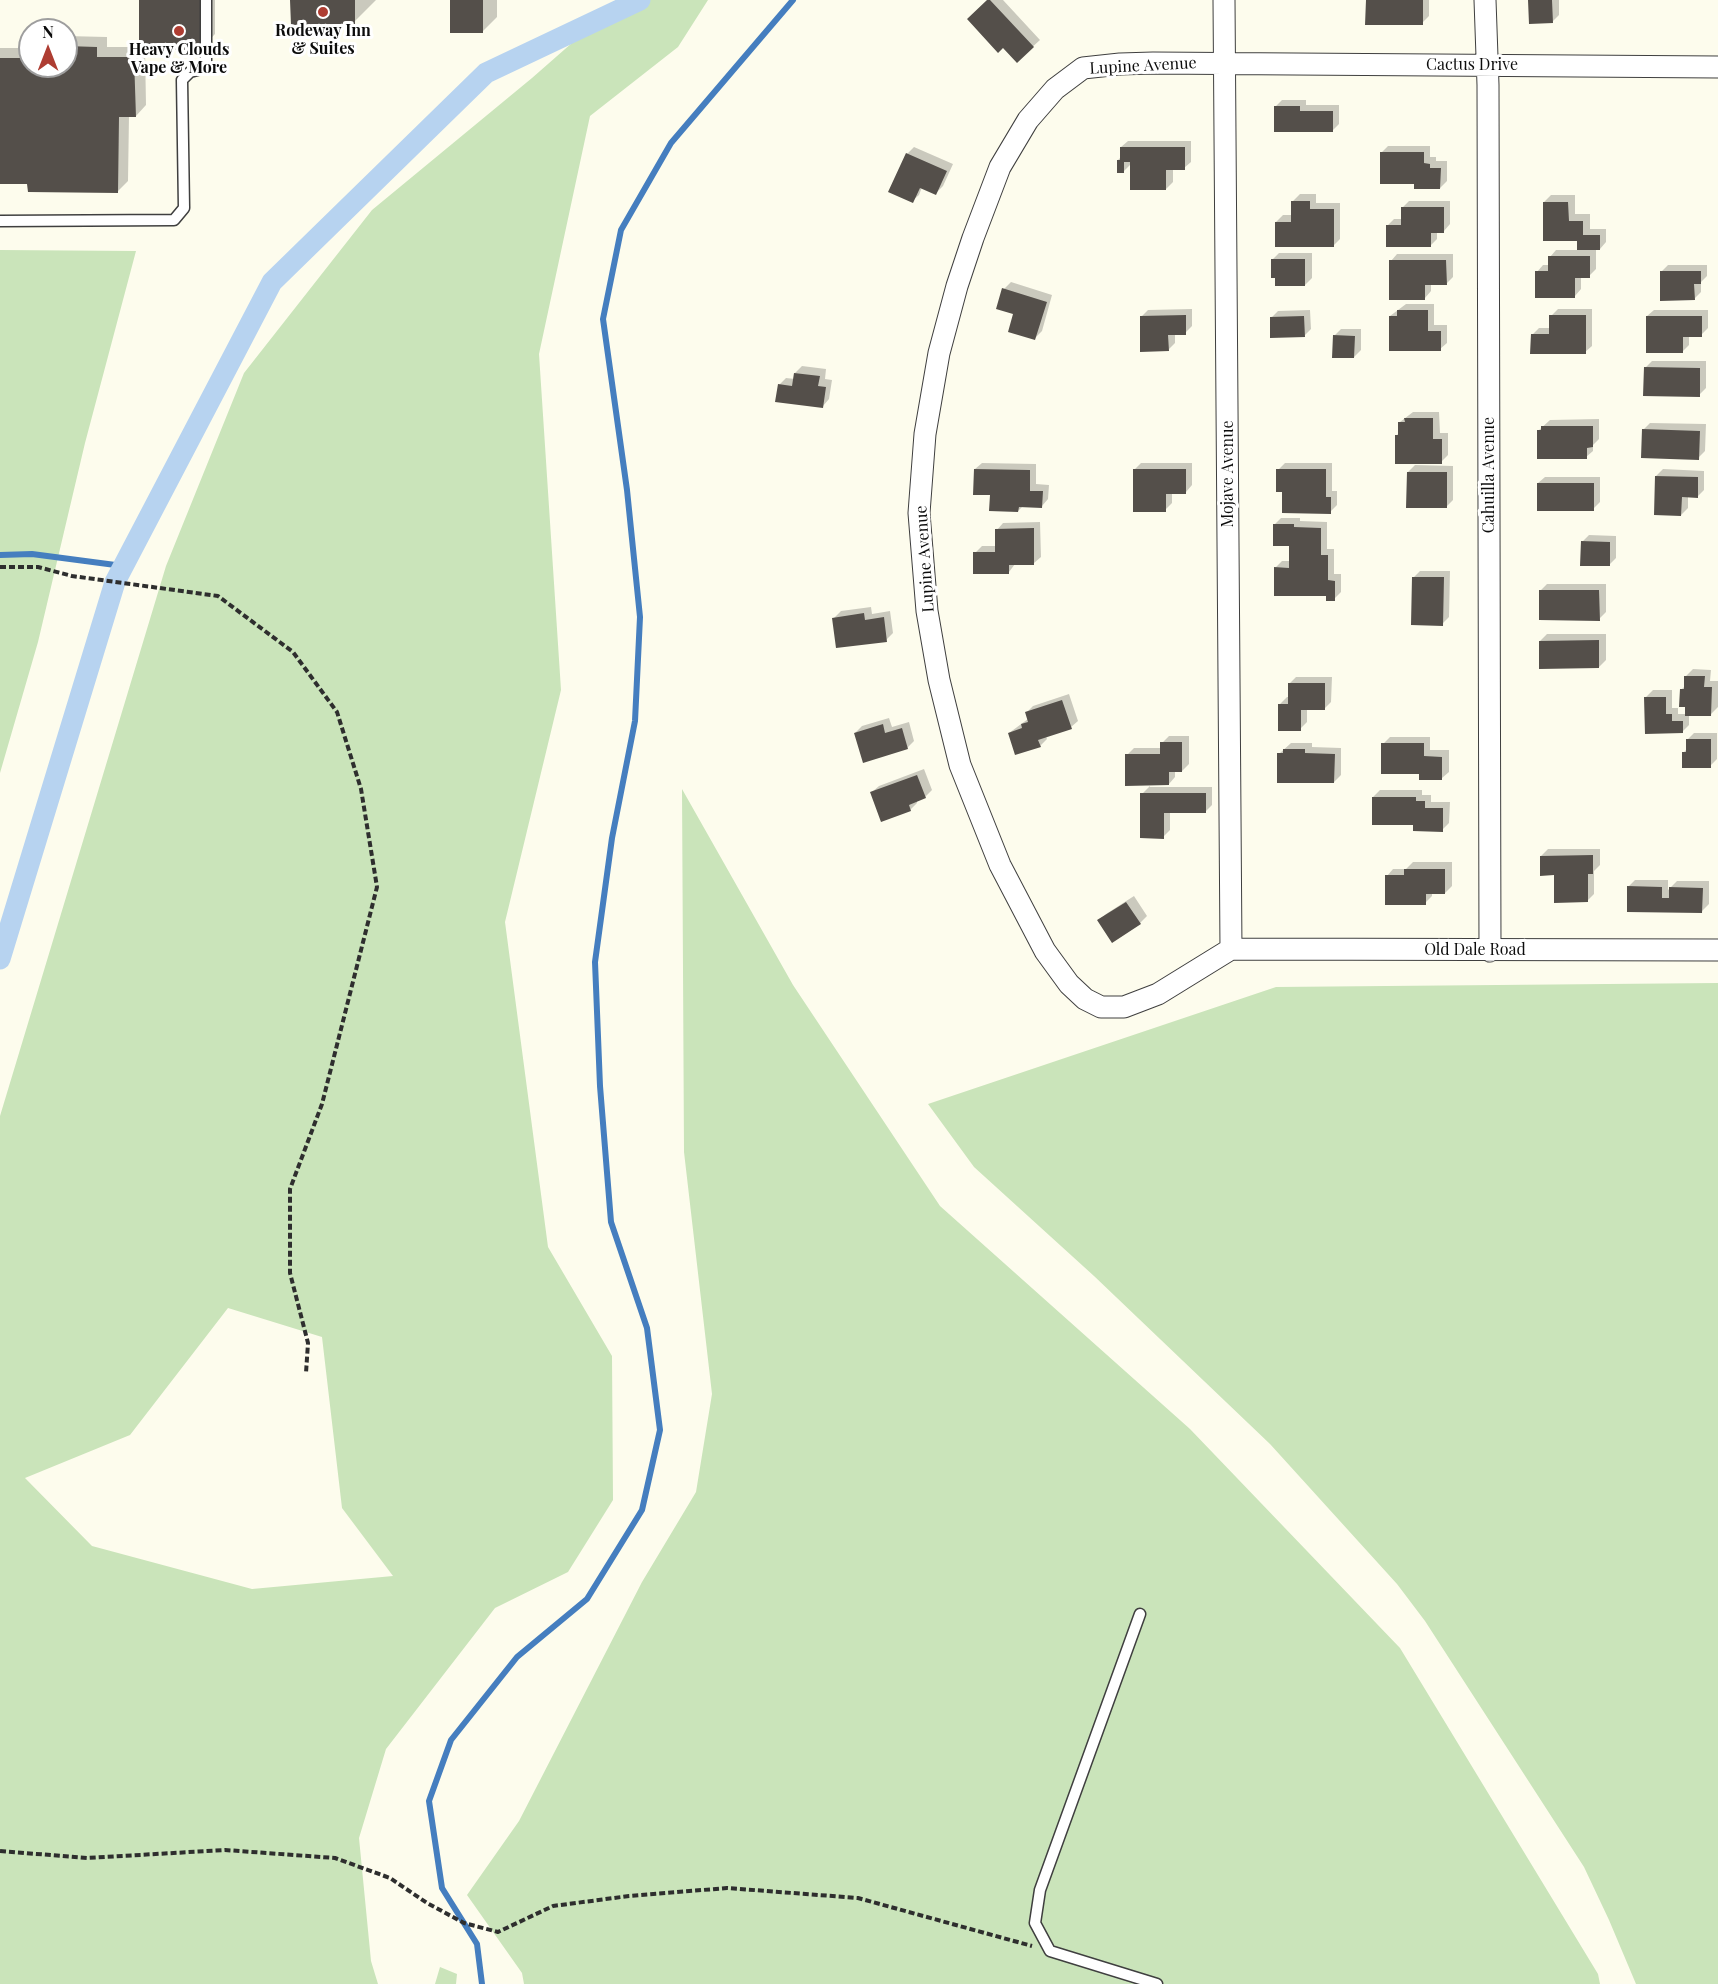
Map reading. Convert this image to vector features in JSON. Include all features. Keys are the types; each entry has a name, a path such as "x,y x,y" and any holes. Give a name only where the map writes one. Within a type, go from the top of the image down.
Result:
{"street":[{"name":"Mojave Avenue","path":"1224,0 1231,949"},
{"name":"Cahuilla Avenue","path":"1485,0 1490,951"},
{"name":"Lupine Avenue","path":"1225,64 1120,64 1083,68 1055,89 1028,120 1000,167 972,238 957,286 939,353 925,435 919,513 927,611 939,680 960,765 1000,865 1051,959 1069,984 1085,999 1101,1007 1124,1007 1158,994 1231,949"},
{"name":"Cactus Drive","path":"1225,64 1718,66"},
{"name":"Old Dale Road","path":"1231,949 1718,950"}],"lane":[{"path":"0,221 174,220 183,208 182,80 190,72 201,69 206,63 206,0"},
{"path":"1140,1614 1040,1890 1035,1923 1050,1951 1157,1984"}],"path":[{"path":"0,567 38,567 72,576 218,596 293,652 337,712 361,789 377,886 322,1104 290,1189 290,1273 308,1342 306,1373"},
{"path":"0,1851 87,1858 225,1850 335,1858 390,1878 427,1903 464,1923 498,1932 554,1906 629,1896 727,1888 858,1898 1050,1951"}],"green space":[{"path":"621,0 708,0 678,47 590,116 539,354 561,690 505,922 548,1247 612,1356 613,1500 568,1572 495,1608 386,1749 359,1838 371,1961 378,1984 0,1984 0,1116 166,566 244,373 372,210 532,78","holes":["228,1308 322,1337 342,1508 393,1576 252,1589 92,1546 25,1478 130,1435"]},
{"path":"0,250 136,251 85,443 38,642 0,773"},
{"path":"682,789 793,985 940,1206 1190,1429 1400,1648 1598,1974 1600,1984 524,1984 522,1973 467,1895 519,1821 642,1582 696,1492 712,1394 684,1152"},
{"path":"1718,983 1718,1984 1636,1984 1584,1867 1425,1621 1397,1584 1270,1444 1094,1276 974,1167 928,1104 1276,987"},
{"path":"440,1967 457,1974 456,1984 435,1984"}],"building":[{"path":"139,0 202,0 202,50 139,50"},
{"name":"Rodeway Inn & Suites","path":"290,0 355,0 355,24 291,25"},
{"path":"450,0 483,0 483,33 450,33"},
{"path":"987,0 990,0 1034,47 1017,63 1003,48 998,53 967,19"},
{"path":"1366,0 1423,0 1423,25 1365,25"},
{"path":"1528,0 1552,0 1553,23 1529,24"},
{"path":"78,46 97,47 97,57 134,57 136,117 119,117 118,193 28,192 27,184 0,184 0,58 18,58 18,78 78,78"},
{"path":"1274,106 1300,106 1300,111 1333,111 1333,132 1274,132"},
{"path":"1120,147 1185,147 1185,170 1166,170 1166,190 1130,190 1130,162 1124,162 1124,173 1117,173"},
{"path":"1380,152 1424,152 1424,163 1430,164 1430,168 1441,168 1440,189 1414,189 1414,184 1380,184"},
{"path":"906,153 947,171 936,195 920,188 913,203 888,192"},
{"path":"1291,201 1310,201 1310,209 1334,209 1334,247 1275,247 1275,222 1291,222"},
{"path":"1543,202 1568,202 1569,221 1583,221 1583,235 1600,235 1600,250 1577,250 1577,241 1543,241"},
{"path":"1401,207 1444,207 1444,233 1431,233 1431,247 1386,247 1386,225 1401,225"},
{"path":"1548,256 1590,256 1590,278 1575,278 1575,298 1535,298 1535,271 1548,271"},
{"path":"1271,259 1305,259 1305,286 1275,286 1275,278 1271,278"},
{"path":"1389,260 1446,260 1447,285 1425,285 1425,300 1389,300"},
{"path":"1660,271 1701,271 1701,284 1694,284 1695,300 1660,301"},
{"path":"1002,288 1047,302 1035,340 1008,332 1013,314 996,309"},
{"path":"1397,310 1428,310 1428,331 1441,331 1441,351 1389,351 1389,316 1397,316"},
{"path":"1186,315 1186,335 1168,335 1169,351 1140,352 1140,316"},
{"path":"1549,315 1586,315 1586,354 1530,354 1531,334 1549,334"},
{"path":"1304,316 1305,337 1270,338 1270,317"},
{"path":"1646,316 1702,316 1702,337 1683,337 1683,353 1646,353"},
{"path":"1333,335 1355,336 1354,358 1332,358"},
{"path":"1644,367 1700,368 1700,397 1643,396"},
{"path":"794,373 820,376 818,386 826,387 823,408 775,402 778,384 792,386"},
{"path":"1404,418 1433,418 1433,439 1442,439 1442,464 1395,464 1395,435 1398,435 1398,422 1405,422"},
{"path":"1541,426 1593,426 1593,447 1587,448 1587,459 1537,459 1537,430 1541,430"},
{"path":"1642,429 1700,431 1699,460 1641,458"},
{"path":"974,469 1030,470 1030,491 1043,491 1042,508 1019,507 1018,512 989,511 990,495 973,495"},
{"path":"1133,469 1186,469 1186,494 1166,494 1166,512 1133,512"},
{"path":"1276,469 1326,469 1326,497 1331,497 1331,514 1282,513 1282,492 1276,492"},
{"path":"1407,472 1447,472 1447,508 1406,508"},
{"path":"1655,476 1698,477 1698,498 1682,497 1681,516 1654,515"},
{"path":"1537,483 1594,483 1594,511 1537,511"},
{"path":"1273,524 1321,528 1321,555 1328,555 1328,580 1335,581 1335,601 1326,601 1326,596 1274,596 1274,567 1289,568 1289,546 1273,546"},
{"path":"1034,528 1034,565 1009,565 1009,574 973,574 973,552 995,552 995,529"},
{"path":"1581,541 1610,542 1610,566 1580,566"},
{"path":"1412,577 1444,577 1443,626 1411,625"},
{"path":"1539,590 1599,590 1600,621 1539,620"},
{"path":"864,613 865,620 884,617 887,642 836,648 832,618"},
{"path":"1599,640 1599,668 1539,669 1539,641"},
{"path":"1684,676 1705,676 1704,687 1712,687 1711,716 1685,716 1685,707 1679,707 1680,689 1684,689"},
{"path":"1288,683 1325,683 1325,710 1301,710 1301,731 1278,731 1278,704 1288,704"},
{"path":"1644,697 1666,697 1666,714 1672,714 1672,721 1683,721 1683,733 1645,734"},
{"path":"1062,700 1072,729 1038,740 1041,747 1015,755 1008,733 1022,728 1021,724 1028,722 1025,712"},
{"path":"883,724 885,733 902,728 908,749 863,763 854,733"},
{"path":"1686,739 1711,739 1711,768 1682,768 1682,752 1686,752"},
{"path":"1160,742 1182,742 1182,772 1169,772 1169,785 1125,786 1125,754 1160,754"},
{"path":"1381,743 1424,743 1424,756 1442,757 1442,780 1419,780 1419,774 1381,774"},
{"path":"1283,749 1305,749 1305,753 1335,754 1334,783 1277,783 1277,753 1283,753"},
{"path":"917,775 926,798 909,805 911,811 881,822 870,792"},
{"path":"1140,793 1206,793 1206,813 1164,813 1164,839 1140,838"},
{"path":"1372,797 1416,797 1416,801 1425,801 1425,808 1443,808 1443,832 1413,831 1413,825 1372,825"},
{"path":"1593,855 1593,874 1588,874 1588,902 1554,903 1554,875 1540,876 1540,856"},
{"path":"1404,869 1445,869 1445,894 1426,894 1426,905 1385,905 1385,875 1404,875"},
{"path":"1627,886 1662,887 1662,898 1669,898 1669,887 1703,888 1702,913 1627,912"},
{"path":"1126,902 1141,924 1112,943 1097,920"}],"waterway":[{"path":"0,959 115,582 272,282 486,73 640,0"},
{"path":"482,1984 477,1944 442,1888 429,1801 451,1740 517,1657 587,1599 642,1510 660,1430 647,1328 611,1222 600,1086 595,962 612,838 635,721 640,617 627,490 603,319 621,230 671,143 793,0"},
{"path":"0,555 32,554 123,566"}],"place":[{"name":"Rodeway Inn & Suites","path":"323,12"},
{"name":"Heavy Clouds Vape & More","path":"179,31"}]}
